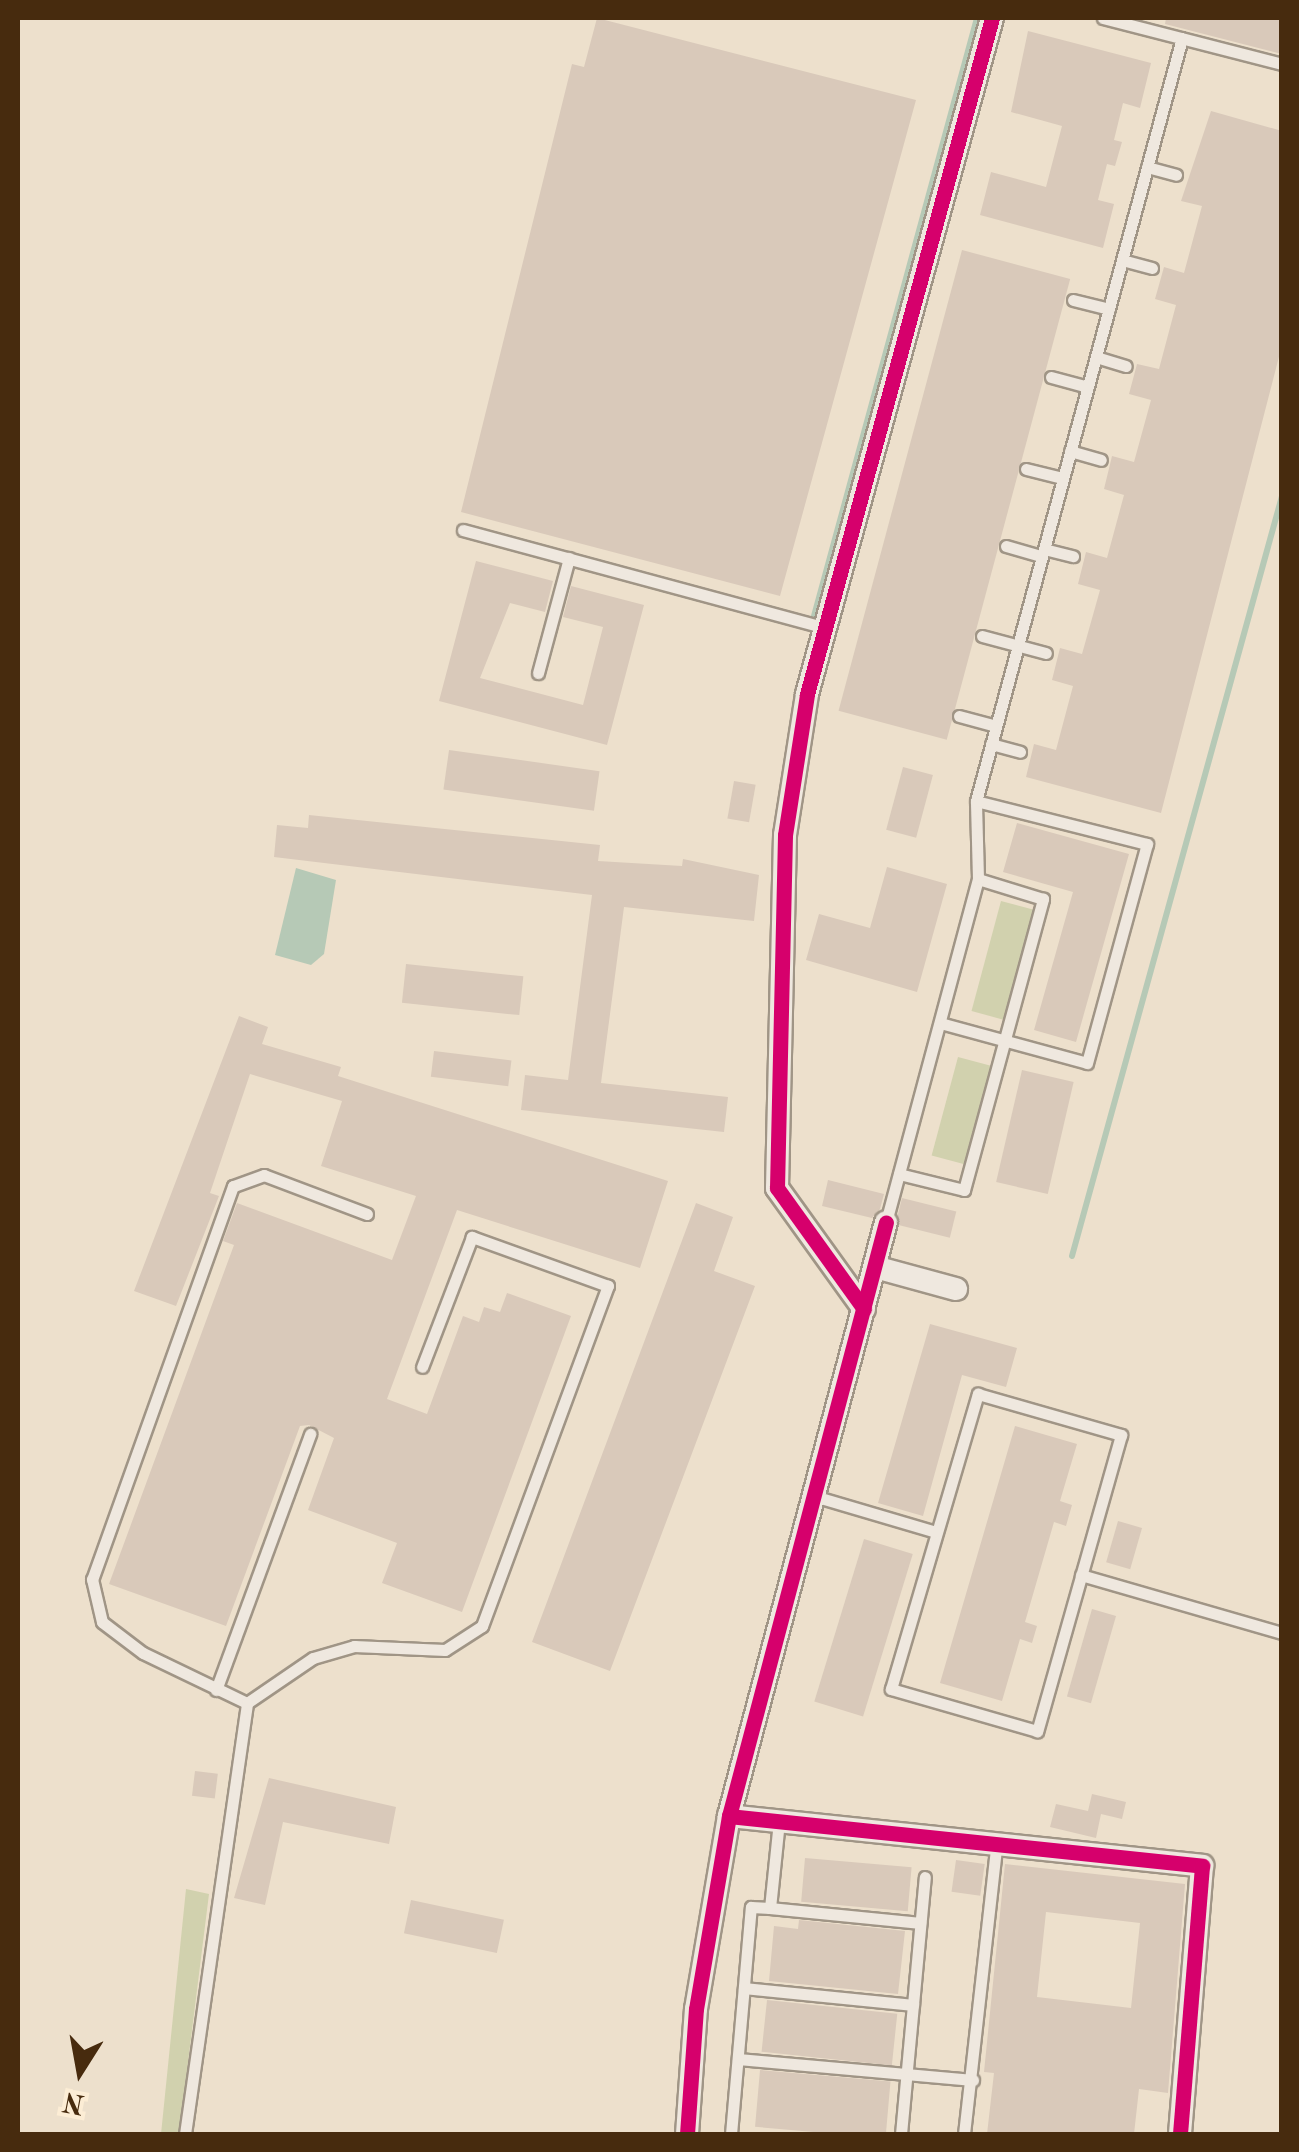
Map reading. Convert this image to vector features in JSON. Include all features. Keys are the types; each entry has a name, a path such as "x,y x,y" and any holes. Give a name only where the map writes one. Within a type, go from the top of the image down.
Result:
{"street":[{"path":"864,1309 778,1188 774,1159 784,834 825,628 992,18"},
{"path":"688,2134 696,2009 729,1816 886,1222"},
{"path":"874,1268 956,1289"},
{"path":"729,1816 1202,1866 1180,2134"}],"lane":[{"path":"1103,18 1282,64"},
{"path":"886,1222 978,879 976,800 1182,38"},
{"path":"1147,167 1176,175"},
{"path":"1122,260 1152,268"},
{"path":"1074,300 1108,308"},
{"path":"1096,357 1126,366"},
{"path":"1050,377 1088,387"},
{"path":"1070,451 1101,460"},
{"path":"1026,469 1063,478"},
{"path":"464,530 825,628"},
{"path":"1006,546 1074,556"},
{"path":"538,673 569,558"},
{"path":"982,636 1046,653"},
{"path":"959,716 996,726"},
{"path":"991,744 1020,752"},
{"path":"940,1023 1087,1064 1147,844 976,800"},
{"path":"899,1174 964,1190 1043,899 978,879"},
{"path":"246,1704 102,1622 92,1579 234,1186 264,1174 367,1214"},
{"path":"186,2134 246,1704 313,1658 354,1646 444,1650 482,1626 608,1286 472,1237 422,1366"},
{"path":"978,1394 1121,1435 1037,1732 890,1689 936,1532 978,1394"},
{"path":"216,1690 310,1434"},
{"path":"814,1496 936,1532"},
{"path":"1081,1575 1282,1633"},
{"path":"770,1908 779,1821"},
{"path":"964,2134 974,2080 997,1842"},
{"path":"901,2134 925,1877"},
{"path":"730,2134 751,1906 920,1923"},
{"path":"744,1988 913,2005"},
{"path":"738,2058 906,2078 974,2080"}],"shaded area":[{"path":"296,868 336,880 324,954 311,965 275,955"},
{"path":"1001,901 1034,910 1004,1020 971,1011"},
{"path":"958,1057 991,1066 964,1164 932,1156"},
{"path":"186,1889 209,1894 179,2134 161,2134"}],"building":[{"path":"597,18 916,100 780,596 461,512 572,64 584,67"},
{"path":"1166,18 1282,18 1282,54 1165,24"},
{"path":"1028,31 1151,63 1140,108 1123,103 1114,140 1122,142 1115,166 1107,164 1098,200 1114,204 1103,248 980,215 991,172 1046,187 1062,126 1011,112"},
{"path":"1211,111 1282,131 1282,345 1161,813 1026,777 1034,744 1056,750 1073,686 1052,680 1060,648 1082,654 1100,590 1078,584 1086,552 1107,558 1124,495 1104,489 1112,456 1134,462 1151,400 1129,394 1137,364 1159,369 1176,305 1155,299 1164,267 1184,273 1202,206 1181,201"},
{"path":"962,250 1070,279 947,740 839,711"},
{"path":"476,561 553,581 545,612 510,603 480,678 583,705 603,627 563,617 571,586 644,605 607,745 439,701"},
{"path":"449,750 600,771 594,811 443,790"},
{"path":"903,767 933,775 916,838 886,830"},
{"path":"734,781 756,785 749,822 727,818"},
{"path":"309,815 600,845 598,861 682,866 683,859 759,875 754,921 624,907 601,1083 728,1097 724,1132 521,1110 525,1075 568,1080 592,895 274,857 277,825 308,828"},
{"path":"1017,823 1129,854 1076,1042 1034,1030 1073,892 1003,872"},
{"path":"887,867 947,884 917,992 806,960 819,914 870,928"},
{"path":"406,964 523,976 519,1015 402,1003"},
{"path":"239,1016 268,1027 262,1044 341,1067 338,1076 668,1181 640,1268 457,1210 387,1399 427,1414 463,1316 479,1322 484,1307 500,1312 507,1293 571,1316 462,1612 382,1583 397,1543 308,1510 334,1438 309,1425 300,1426 226,1626 109,1584 234,1245 223,1241 237,1203 392,1260 416,1196 321,1166 342,1101 250,1074 210,1193 219,1196 176,1306 134,1291"},
{"path":"434,1051 511,1061 508,1086 431,1077"},
{"path":"1022,1070 1074,1082 1048,1194 996,1182"},
{"path":"828,1180 884,1194 880,1209 872,1218 822,1206"},
{"path":"902,1198 956,1212 950,1238 895,1224"},
{"path":"696,1203 733,1217 714,1271 755,1286 610,1671 532,1642"},
{"path":"930,1324 1017,1348 1006,1387 962,1375 923,1516 878,1503"},
{"path":"1015,1426 1077,1444 1060,1501 1072,1505 1066,1526 1054,1522 1025,1622 1037,1626 1032,1643 1020,1639 1002,1701 940,1683"},
{"path":"1118,1521 1142,1528 1130,1569 1106,1562"},
{"path":"864,1539 913,1554 863,1716 814,1702"},
{"path":"1092,1609 1116,1616 1091,1703 1067,1696"},
{"path":"195,1771 218,1774 215,1799 192,1796"},
{"path":"269,1778 396,1807 389,1844 283,1822 265,1905 234,1898"},
{"path":"1092,1794 1126,1802 1122,1819 1101,1814 1096,1838 1050,1827 1056,1804 1088,1811"},
{"path":"805,1858 912,1867 908,1911 801,1902"},
{"path":"956,1860 985,1864 980,1896 952,1892"},
{"path":"1005,1864 1185,1884 1168,2093 1139,2089 1134,2134 987,2134 994,2073 984,2072","holes":["1046,1912 1140,1923 1131,2008 1037,1997"]},
{"path":"411,1900 504,1920 497,1953 404,1933"},
{"path":"799,1920 905,1931 898,1994 769,1981 774,1926 798,1929"},
{"path":"767,2000 897,2014 892,2065 762,2052"},
{"path":"760,2070 891,2081 886,2134 755,2127"}],"waterway":[{"path":"814,616 977,18"},
{"path":"1072,1256 1282,496"}],"cycle path":[{"path":"864,1309 777,1188 785,835 807,694 992,18"},
{"path":"687,2134 696,2009 729,1816 886,1222"},
{"path":"729,1816 1202,1866 1180,2134"}]}
